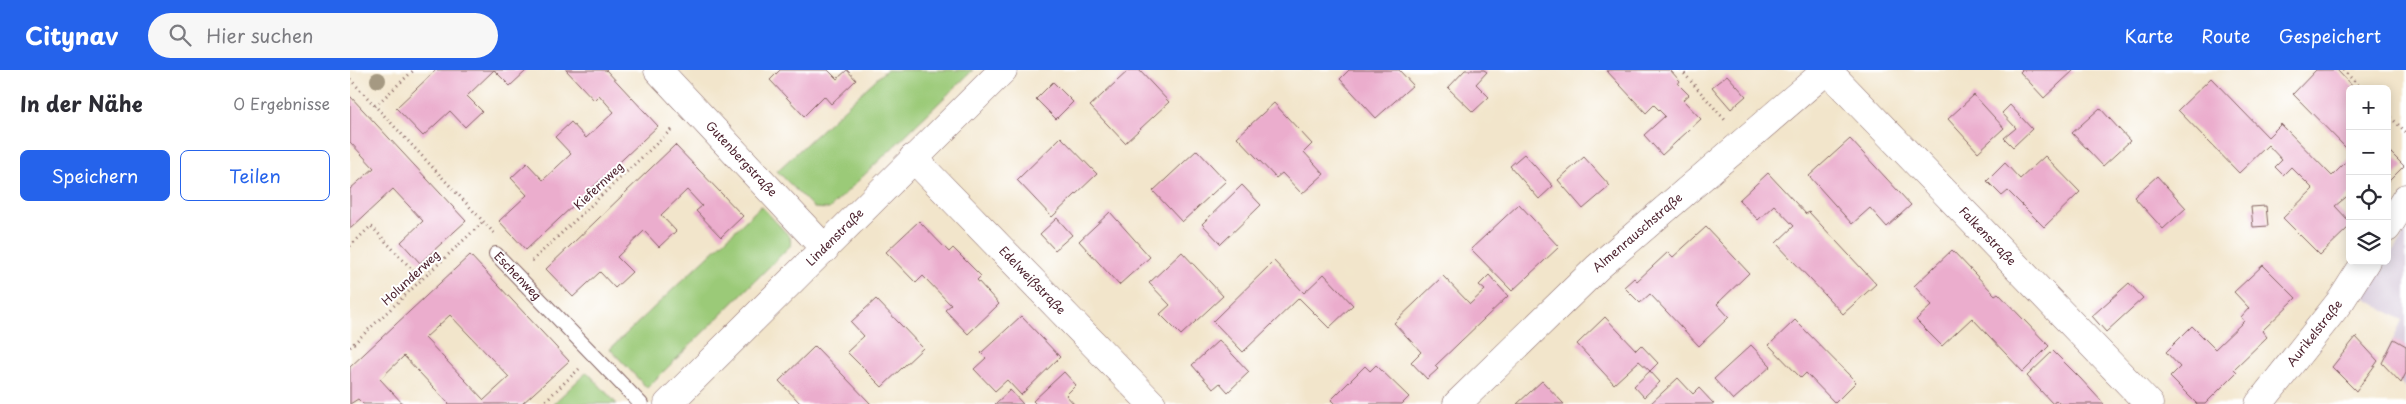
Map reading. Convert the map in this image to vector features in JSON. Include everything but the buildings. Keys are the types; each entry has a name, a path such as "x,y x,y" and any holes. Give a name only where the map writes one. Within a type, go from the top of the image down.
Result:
{"street":[{"name":"Gutenbergstraße","path":"658,70 825,249"},
{"name":"Lindenstraße","path":"668,404 825,249 913,158 1004,70"},
{"name":"Almenrauschstraße","path":"1457,404 1598,267 1827,70"},
{"name":"Falkenstraße","path":"1827,70 2149,404"},
{"name":"Edelweißstraße","path":"913,158 1152,404"},
{"path":"2391,222 2406,198"},
{"name":"Aurikelstraße","path":"2259,404 2342,299 2363,265"}],"lane":[{"name":"Eschenweg","path":"496,254 642,404"}],"path":[{"path":"375,106 414,70"},
{"path":"1680,70 1727,122"},
{"path":"2343,70 2358,85"},
{"name":"Eschenweg","path":"350,79 502,242 496,254"},
{"name":"Kiefernweg","path":"517,275 694,109"},
{"path":"2391,118 2406,132"},
{"name":"Holunderweg","path":"350,347 483,222"},
{"path":"350,246 371,226 422,280"},
{"path":"542,404 594,355"}],"shaded area":[{"path":"2406,231 2406,388 2382,363 2402,320 2364,298 2385,265 2391,265 2391,255"}],"green space":[{"path":"886,70 973,70 829,209 814,208 777,171"},
{"path":"761,206 790,237 791,245 647,388 610,349"},
{"path":"587,372 617,404 553,404"}]}
